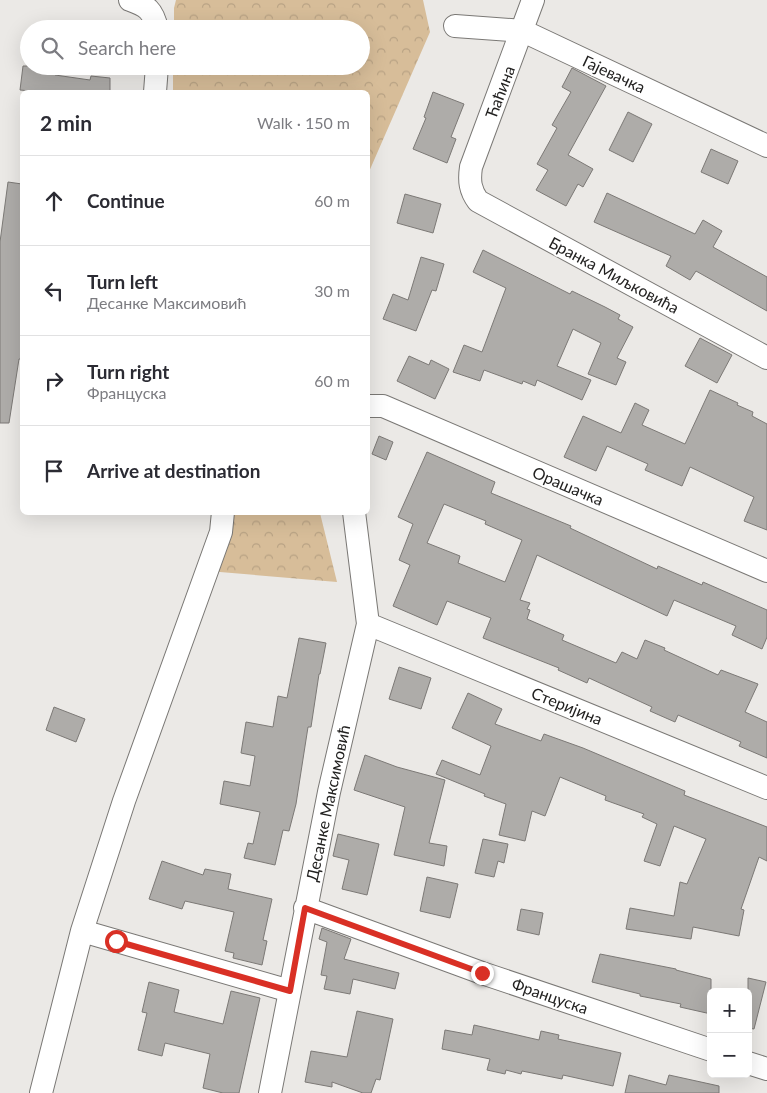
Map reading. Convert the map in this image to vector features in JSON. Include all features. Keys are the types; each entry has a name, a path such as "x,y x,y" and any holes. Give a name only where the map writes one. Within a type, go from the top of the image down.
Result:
{"street":[{"path":"130,0 152,12 154,20"},
{"name":"Ћаћина","path":"469,184 471,168 533,0"},
{"name":"Гајевачка","path":"454,26 523,31 767,146"},
{"path":"155,90 156,75"},
{"name":"Бранка Миљковића","path":"469,184 472,193 478,201 767,358"},
{"name":"Орашачка","path":"370,406 383,406 767,572"},
{"path":"41,1093 82,931 124,801 222,532 223,515"},
{"name":"Десанке Максимовић","path":"270,1093 329,792 368,624 354,515"},
{"name":"Стеријина","path":"368,624 767,788"},
{"name":"Француска","path":"305,908 482,973 707,1049"},
{"path":"82,931 290,991"},
{"path":"752,1064 767,1069"}],"green space":[{"path":"176,0 423,0 430,32 370,169 370,90 173,90 173,75 370,75 370,20 174,20"},
{"path":"219,515 320,515 337,582 208,571"}],"building":[{"path":"572,68 606,86 568,155 593,169 583,187 578,184 566,206 536,190 548,170 537,164 557,128 552,125 571,92 562,87"},
{"path":"22,75 55,75 90,80 91,76 110,78 110,90 20,90"},
{"path":"433,92 464,104 451,137 456,139 447,163 413,149 426,118 424,117"},
{"path":"628,112 652,124 633,162 609,150"},
{"path":"711,149 738,161 728,184 701,172"},
{"path":"8,182 20,184 20,359 9,423 0,423 0,242"},
{"path":"607,193 695,234 703,220 722,231 713,247 767,277 767,311 696,271 690,280 666,266 671,256 594,222"},
{"path":"405,194 441,204 433,233 397,223"},
{"path":"483,250 570,294 572,291 605,307 620,315 618,319 633,327 617,358 626,362 616,385 588,374 601,343 573,329 557,366 591,380 582,400 537,380 535,386 523,381 522,384 484,370 480,381 453,372 464,345 482,352 506,288 473,272"},
{"path":"421,257 444,264 436,291 432,290 416,331 383,319 393,294 408,300"},
{"path":"700,338 732,355 717,383 685,366"},
{"path":"409,356 429,365 431,360 449,369 435,399 397,381"},
{"path":"710,390 738,403 737,405 753,412 752,416 767,424 767,530 744,521 754,497 690,467 682,486 645,470 648,464 607,446 596,471 564,457 583,416 621,433 635,403 649,410 642,425 685,444"},
{"path":"379,436 393,442 386,460 372,454"},
{"path":"427,452 495,482 491,493 571,526 570,528 657,569 658,566 702,585 703,582 767,610 767,637 762,649 732,635 736,626 674,600 667,616 537,555 520,600 530,603 527,609 530,610 527,619 564,635 562,640 616,663 622,652 637,659 645,640 718,675 721,670 758,684 745,712 767,722 767,758 739,746 741,742 678,715 675,722 650,711 652,707 589,678 587,683 558,670 559,668 483,638 491,618 447,601 437,625 393,606 410,565 399,560 413,524 398,517","holes":["444,504 486,521 485,524 522,540 505,582 458,563 460,556 427,543"]},
{"path":"299,638 326,643 311,727 308,727 296,804 289,831 283,830 275,865 244,858 248,843 253,844 260,812 220,804 224,781 250,786 255,756 241,753 246,722 273,727 278,696 287,698"},
{"path":"399,667 431,678 421,709 389,699"},
{"path":"468,693 502,709 495,724 541,741 544,734 583,748 685,791 684,795 767,827 767,861 759,857 741,909 744,910 739,936 693,927 691,939 626,929 630,908 674,916 680,882 687,884 706,839 674,826 660,866 644,861 657,824 642,817 644,814 605,800 606,796 560,777 545,816 532,811 525,841 499,835 506,804 436,774 442,760 480,775 491,746 452,728"},
{"path":"54,707 85,719 76,742 46,730"},
{"path":"365,755 397,767 445,780 429,843 447,846 444,866 394,855 405,807 354,790"},
{"path":"338,834 379,844 367,895 342,889 349,860 333,856"},
{"path":"483,839 508,844 504,863 498,861 494,877 475,873"},
{"path":"162,861 203,875 205,869 231,874 228,889 272,899 263,940 267,941 262,965 233,958 234,953 225,951 234,912 185,901 182,909 149,899"},
{"path":"427,877 458,884 450,918 420,911"},
{"path":"521,909 543,913 539,935 517,930"},
{"path":"322,928 351,939 344,959 399,973 395,989 353,979 350,994 324,989 327,976 321,975 327,942 319,939"},
{"path":"600,954 676,969 711,979 711,988 707,988 707,1013 680,1007 681,1004 640,996 640,994 592,982"},
{"path":"748,978 766,982 754,1029 752,1029 752,988 748,988"},
{"path":"149,982 179,990 174,1012 223,1024 231,991 260,998 239,1093 223,1093 203,1088 210,1054 165,1043 162,1056 138,1050 147,1013 142,1012"},
{"path":"357,1011 393,1019 380,1080 376,1079 371,1093 363,1093 332,1082 332,1087 305,1082 311,1051 347,1057"},
{"path":"474,1025 539,1040 541,1031 559,1035 558,1039 621,1053 613,1086 563,1075 562,1079 522,1071 521,1074 506,1070 505,1074 487,1070 490,1059 442,1049 445,1030 472,1035"},
{"path":"629,1075 666,1085 669,1075 719,1086 719,1093 625,1093"}],"route":[{"path":"116,941 290,991 305,908 482,973"}]}
